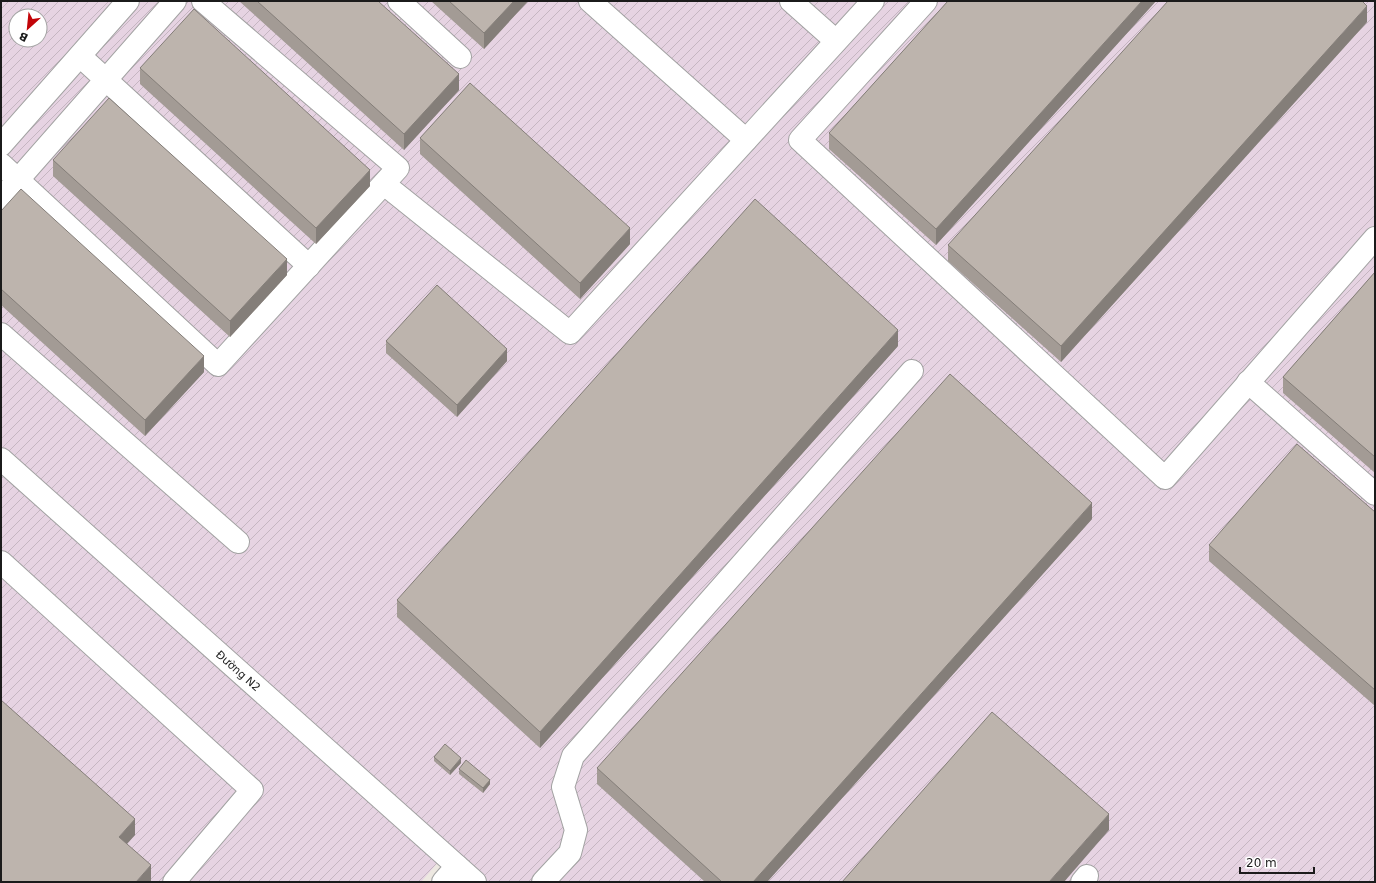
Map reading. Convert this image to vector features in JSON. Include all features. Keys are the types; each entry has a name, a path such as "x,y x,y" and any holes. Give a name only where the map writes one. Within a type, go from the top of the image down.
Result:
{"street":[{"path":"1,145 128,1"},
{"path":"1,199 175,1"},
{"path":"1,164 218,365 398,168 203,1"},
{"path":"399,1 460,57"},
{"path":"590,1 746,140"},
{"path":"791,1 836,41"},
{"path":"384,184 570,334 872,1"},
{"path":"926,1 800,140 1165,478 1375,238"},
{"path":"80,56 309,266"},
{"path":"1,334 238,542"},
{"path":"543,882 570,853 576,830 562,787 572,756 912,371"},
{"path":"1248,382 1375,494"},
{"name":"Đường N2","path":"1,459 450,874 475,882"},
{"path":"1,562 252,790 174,882"}],"shaded area":[{"path":"1,1 1375,1 1375,882 465,882 440,860 421,882 1,882"}],"building":[{"path":"257,1 378,1 459,74 404,134"},
{"path":"449,1 514,1 484,33"},
{"path":"948,1 1142,1 936,229 829,133"},
{"path":"1168,1 1362,1 1367,6 1061,346 948,245"},
{"path":"194,9 370,170 316,228 140,68"},
{"path":"470,83 630,228 580,283 420,138"},
{"path":"109,98 287,259 230,321 53,160"},
{"path":"21,189 204,356 145,420 1,289 1,211"},
{"path":"755,199 898,330 540,732 397,600"},
{"path":"1375,272 1375,457 1283,377"},
{"path":"437,285 507,349 457,405 386,341"},
{"path":"950,374 1092,503 753,882 722,882 597,768"},
{"path":"1297,444 1375,512 1375,690 1209,545"},
{"path":"1,700 135,819 119,837 151,865 136,882 1,882"},
{"path":"992,712 1109,814 1049,882 842,882"},
{"path":"445,744 461,758 450,771 434,757"},
{"path":"466,760 490,780 483,788 459,769"}]}
